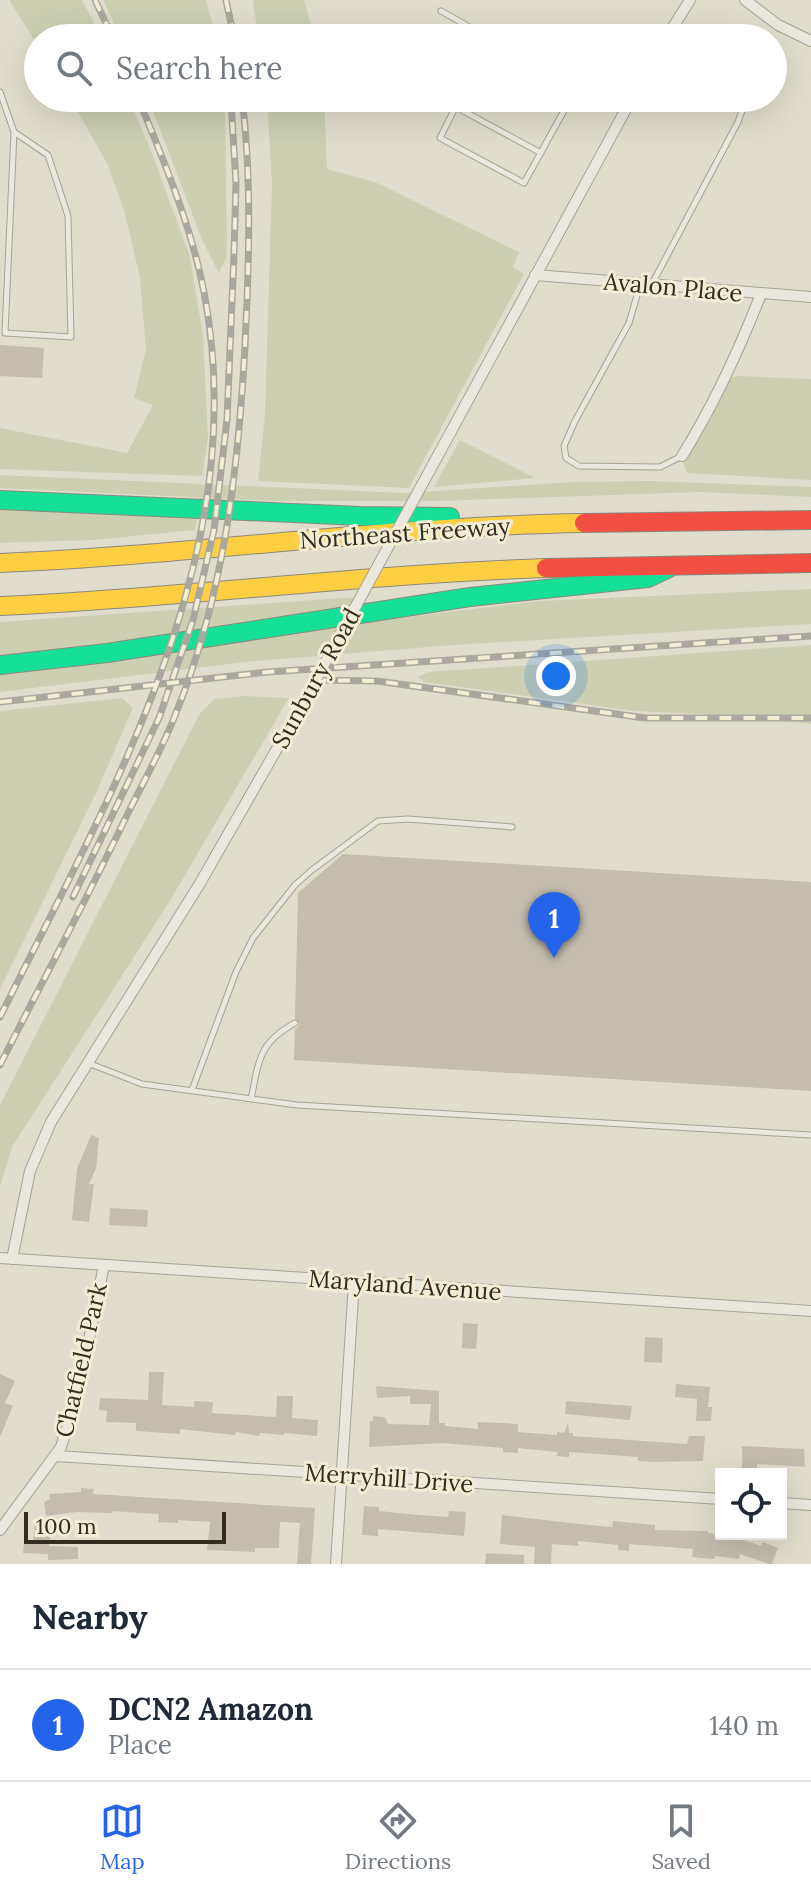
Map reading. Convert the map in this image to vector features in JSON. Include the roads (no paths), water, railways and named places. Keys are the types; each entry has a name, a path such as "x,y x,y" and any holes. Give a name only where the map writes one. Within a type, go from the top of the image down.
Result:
{"highway":[{"path":"0,500 360,516 647,515 772,521"},
{"name":"Northeast Freeway","path":"0,563 131,556 436,528 811,520"},
{"name":"Northeast Freeway","path":"0,606 138,599 448,572 811,563"},
{"path":"0,665 107,653 470,597 648,578 678,564"}],"street":[{"path":"675,24 690,0"},
{"path":"745,0 777,24"},
{"path":"787,29 811,41"},
{"name":"Sunbury Road","path":"12,1259 30,1171 51,1122 199,885 302,705 624,112"},
{"name":"Avalon Place","path":"535,275 811,297"},
{"path":"682,456 699,429 743,340 761,294"},
{"name":"Maryland Avenue","path":"0,1258 811,1311"},
{"name":"Chatfield Park","path":"0,1530 57,1456 79,1389 104,1265"},
{"path":"336,1564 354,1282"},
{"name":"Merryhill Drive","path":"57,1456 715,1499"},
{"path":"787,1503 811,1505"}],"lane":[{"path":"441,11 464,24"},
{"path":"0,92 14,132 5,333 71,337 68,216 48,155 14,132"},
{"path":"453,112 440,138 524,183 563,112"},
{"path":"465,112 541,153"},
{"path":"682,456 660,467 579,466 566,458 564,446 646,285 742,112"},
{"path":"192,1090 236,972 253,938 295,885 312,870 378,821 408,819 512,827"},
{"path":"251,1099 265,1046 276,1034 295,1023"},
{"path":"87,1063 142,1084 297,1105 811,1135"}],"railway":[{"path":"95,0 106,24"},
{"path":"226,0 231,24"},
{"path":"0,1017 127,758 162,668 191,577 209,484 214,389 204,292 184,218 144,112"},
{"path":"73,897 159,718 193,620 214,530 227,420 234,254 236,183 232,112"},
{"path":"0,1065 165,738 206,624 226,532 242,393 249,222 243,112"},
{"path":"0,702 268,672 811,636"},
{"path":"314,680 377,681 645,718 811,718"}],"place":[{"name":"DCN2 Amazon","path":"554,958"}]}
